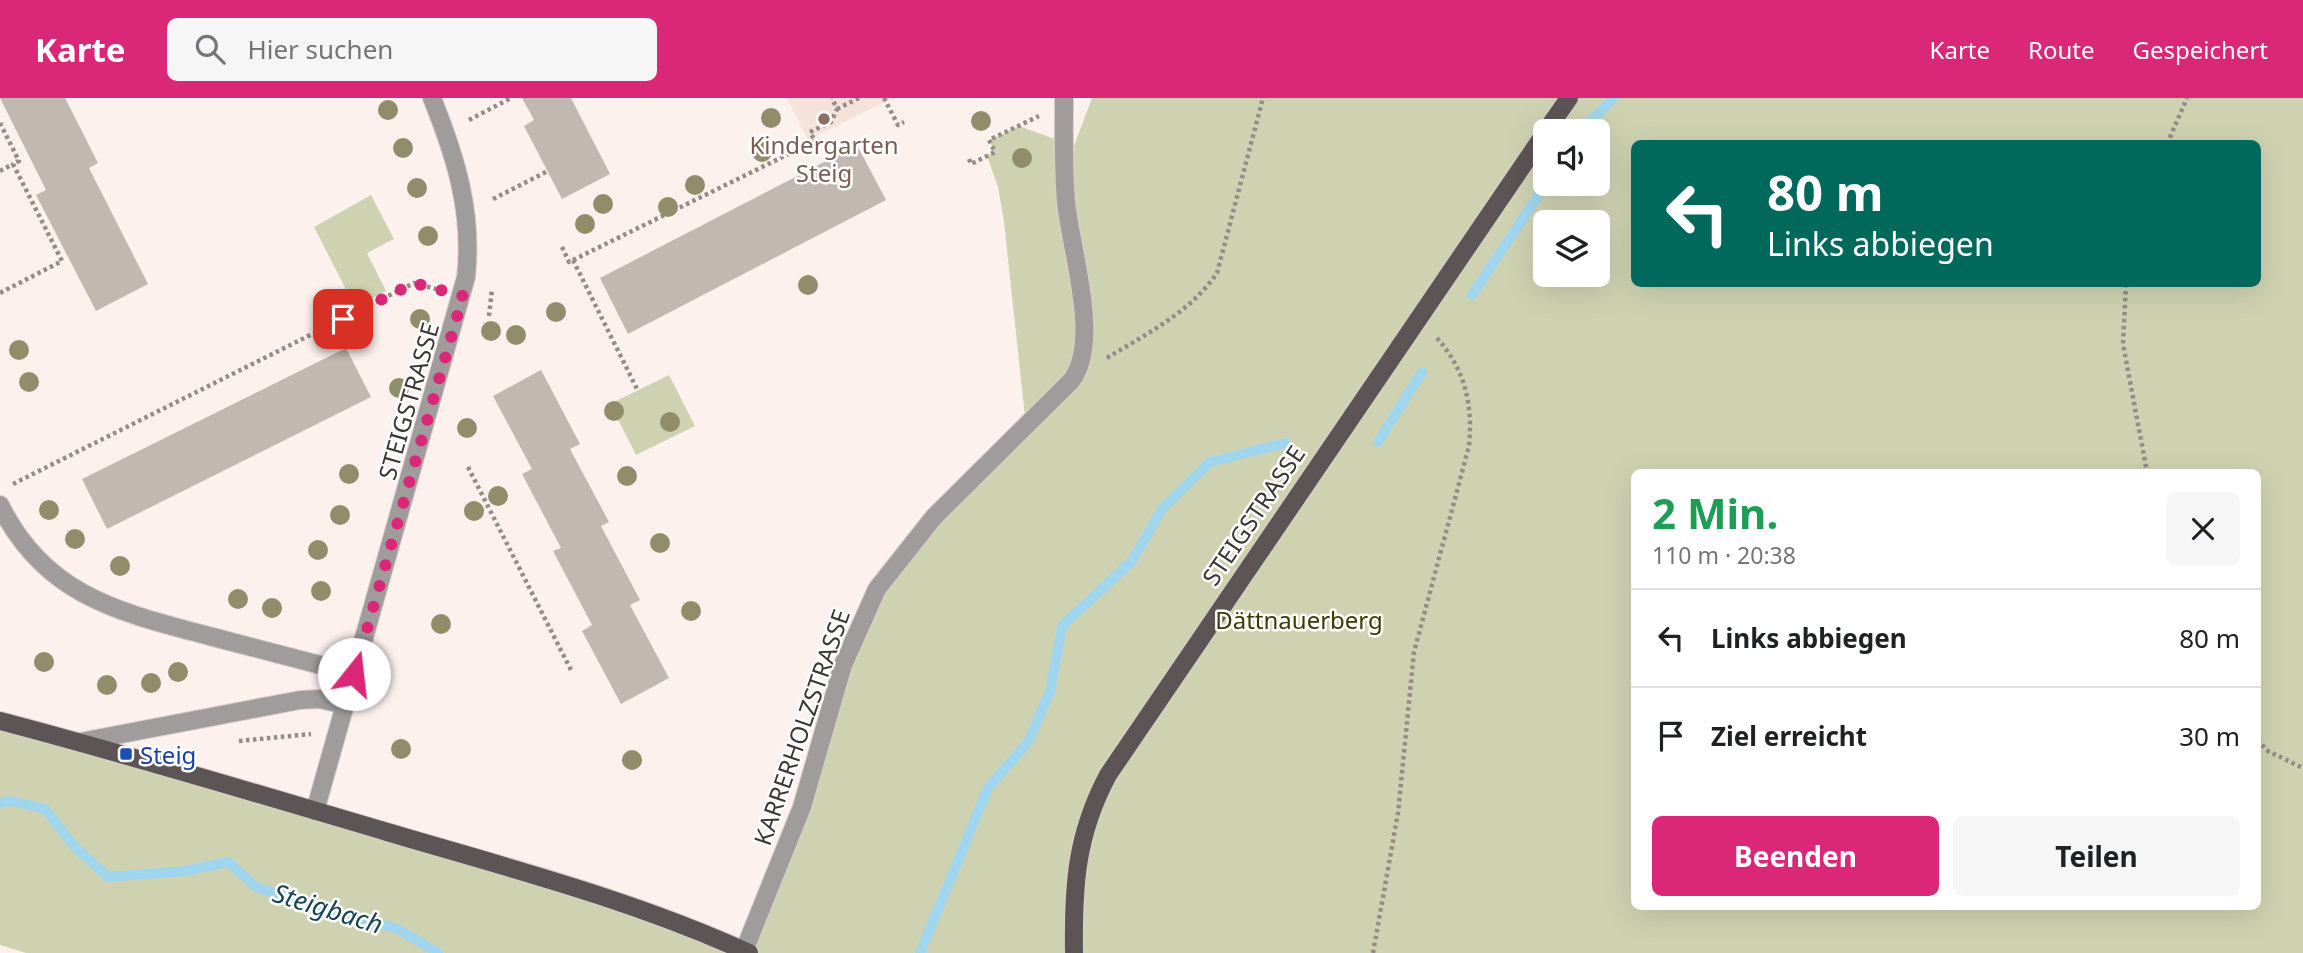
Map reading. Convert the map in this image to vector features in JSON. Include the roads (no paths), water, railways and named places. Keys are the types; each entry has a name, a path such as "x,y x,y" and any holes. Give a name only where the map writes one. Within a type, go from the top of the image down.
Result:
{"main road":[{"name":"STEIGSTRASSE","path":"1555,119 1569,98"},
{"name":"STEIGSTRASSE","path":"1074,953 1075,879 1081,842 1092,807 1108,775 1533,151"},
{"path":"0,721 80,742 610,898 747,952"}],"street":[{"name":"STEIGSTRASSE","path":"315,811 463,296 468,257 467,211 456,161 432,98"},
{"name":"KARRERHOLZSTRASSE","path":"747,952 802,807 843,665 877,589 922,530 1071,381 1081,360 1084,332 1066,197 1064,100"},
{"path":"0,505 23,543 46,568 96,602 142,618 354,674"},
{"path":"80,742 300,700 319,699 346,705"}],"waterway":[{"path":"1593,119 1614,98"},
{"path":"1472,295 1538,196"},
{"path":"1378,442 1422,372"},
{"path":"920,953 988,788 1028,742 1050,692 1062,626 1132,561 1162,509 1210,462 1285,443"},
{"name":"Steigbach","path":"0,803 10,801 45,809 74,846 108,877 186,871 228,862 256,887 320,909 398,929 438,953"}],"place":[{"name":"Kindergarten Steig","path":"824,119"},
{"name":"Steig","path":"126,754"}],"park label":[{"name":"Dättnauerberg","path":"1299,619"}]}
